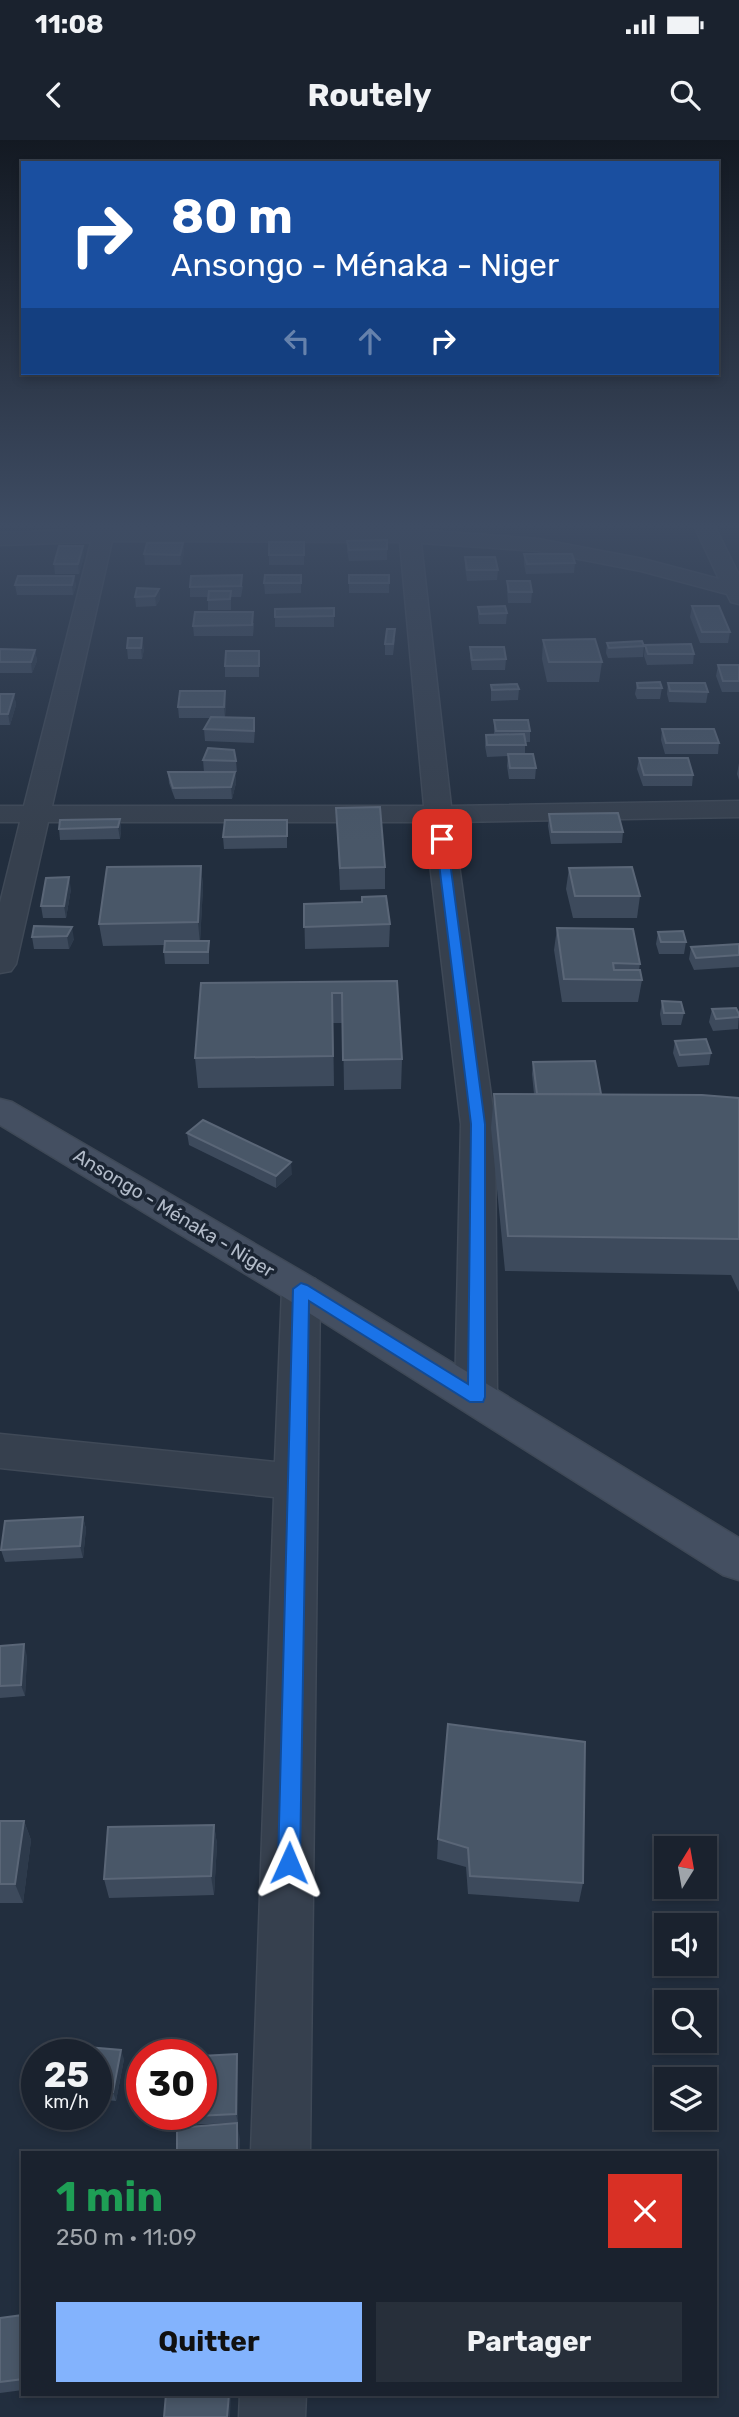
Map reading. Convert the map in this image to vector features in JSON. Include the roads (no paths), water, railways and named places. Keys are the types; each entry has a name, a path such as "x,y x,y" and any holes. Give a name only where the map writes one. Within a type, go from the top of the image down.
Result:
{"main road":[{"name":"Ansongo - Ménaka - Niger","path":"0,1110 301,1289 739,1561"}],"street":[{"path":"0,964 81,629"},
{"path":"420,629 438,814 492,1124 477,1397"},
{"path":"0,814 438,814 739,809"},
{"path":"280,2151 301,1289"},
{"path":"0,1451 297,1482"},
{"path":"272,2417 273,2396"}]}
